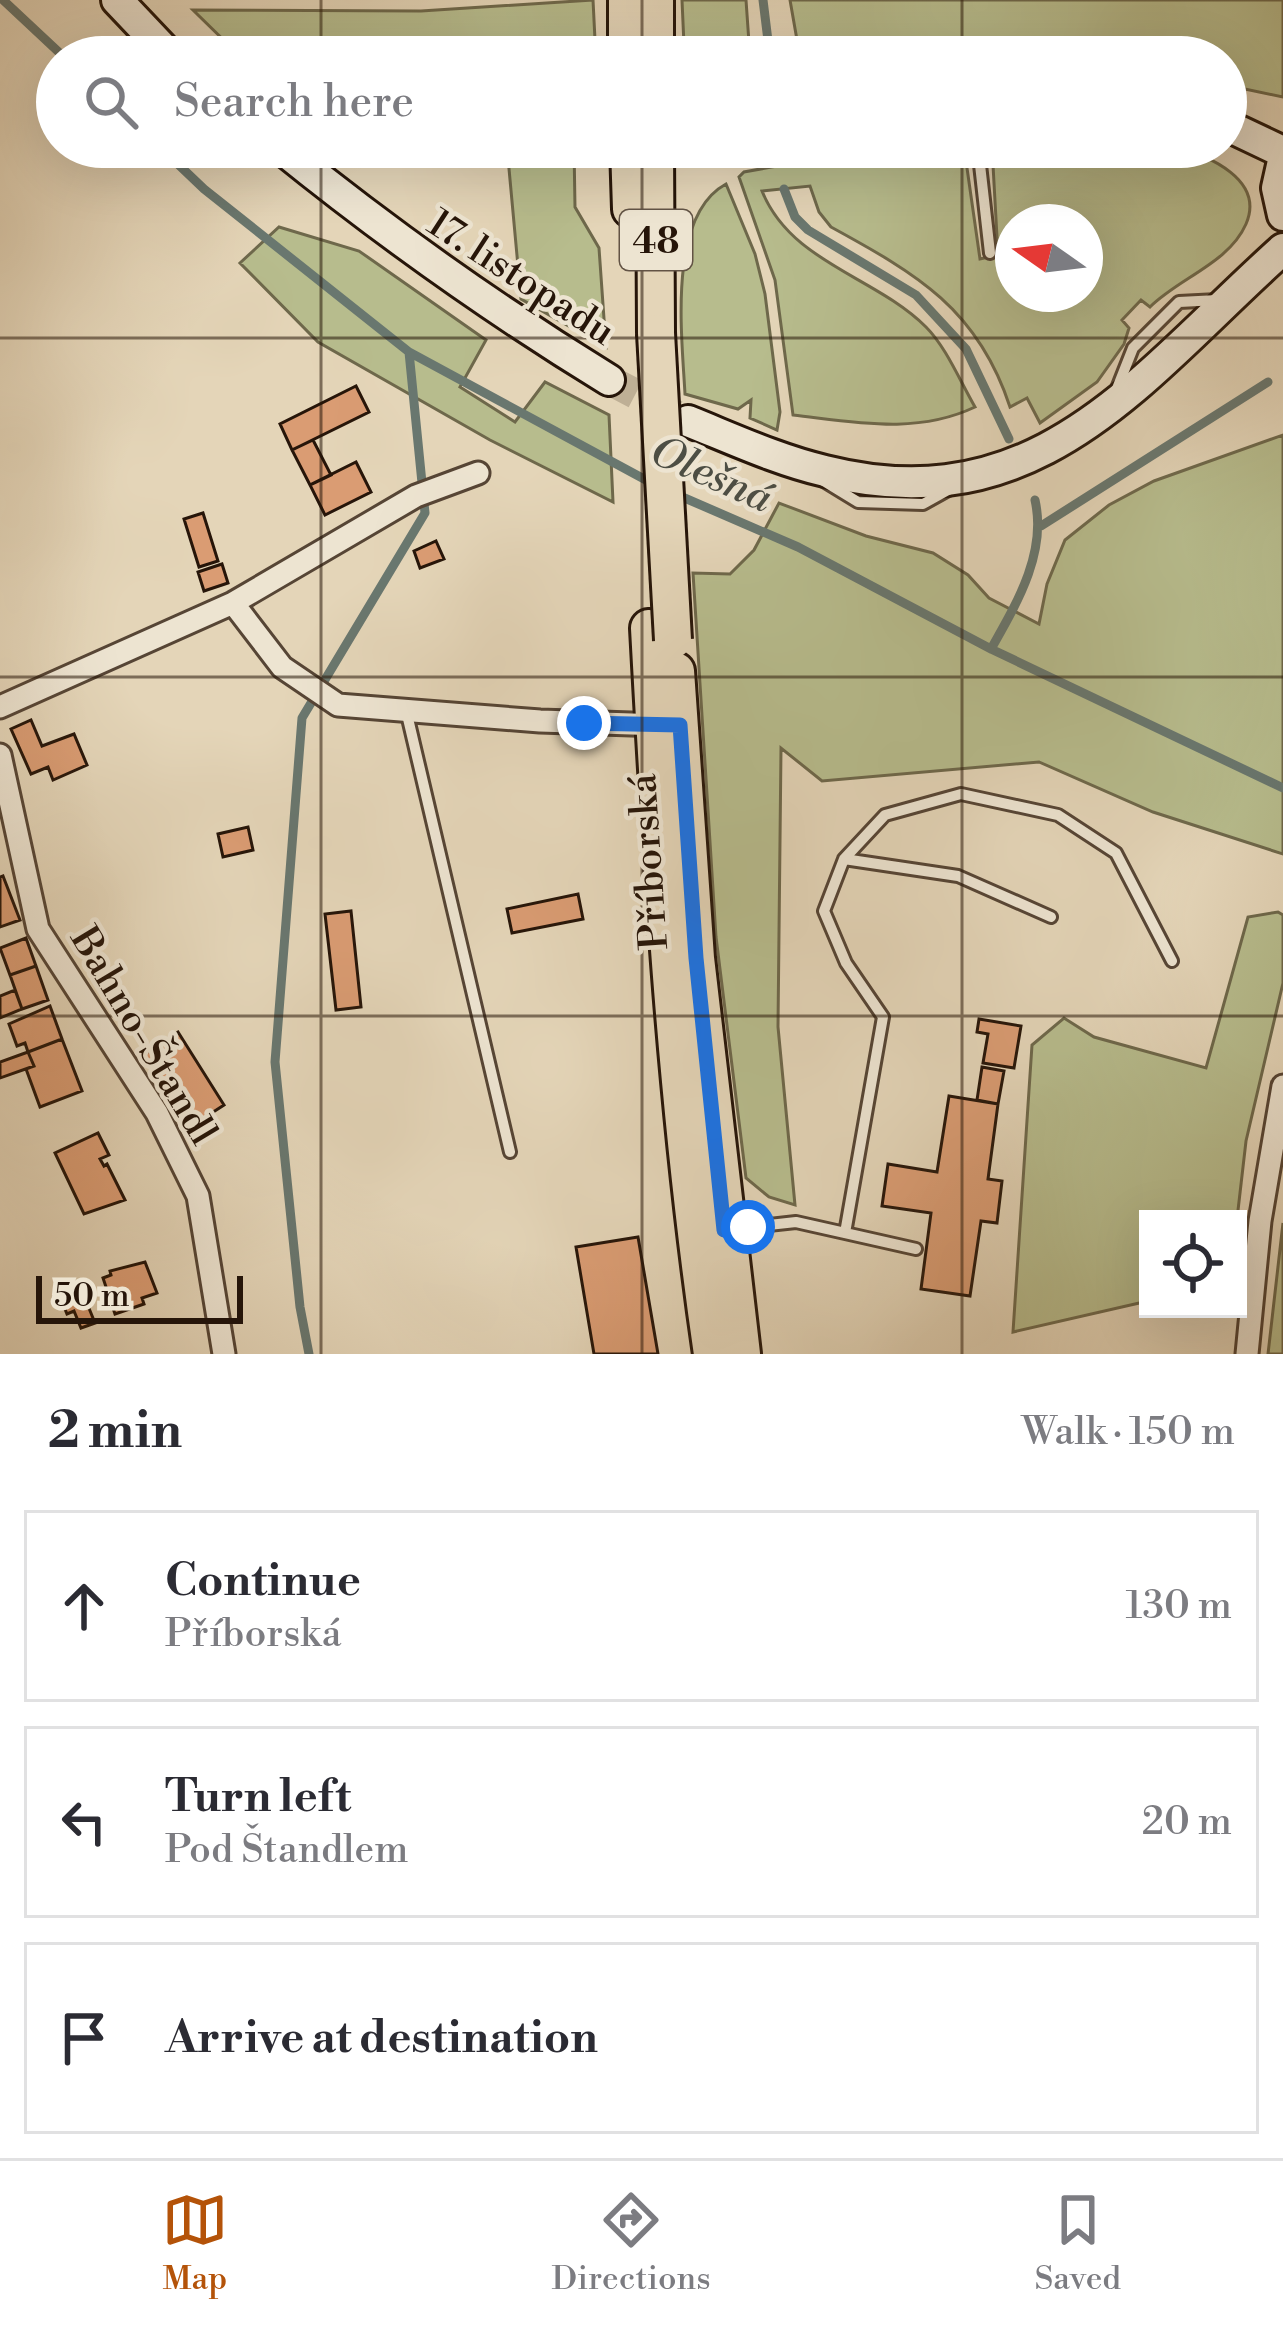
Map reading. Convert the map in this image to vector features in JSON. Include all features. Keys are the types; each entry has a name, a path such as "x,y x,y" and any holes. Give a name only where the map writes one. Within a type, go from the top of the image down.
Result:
{"main road":[{"path":"117,0 151,36"},
{"path":"627,0 628,36"},
{"path":"655,0 655,36"},
{"path":"1247,135 1283,152"},
{"path":"1283,161 1277,188 1283,215"},
{"name":"17. listopadu","path":"306,168 387,233 517,324 609,380"},
{"name":"Příborská","path":"631,168 646,328 667,725 669,961 710,1232 742,1354"},
{"name":"Příborská","path":"646,328 654,168"},
{"path":"688,421 789,460 865,480 934,483 1007,468 1086,428 1283,249"},
{"name":"Příborská","path":"710,1232 712,1354"}],"street":[{"path":"0,707 233,603 416,496 478,473"},
{"path":"233,603 282,667 338,705 667,725"},
{"name":"Bahno-Štandl","path":"0,755 38,929 157,1113 198,1196 224,1354"},
{"path":"1247,1354 1260,1221 1283,1086"}],"lane":[{"path":"980,168 990,253"},
{"path":"406,710 510,1152"},
{"path":"845,1233 883,1017 846,963 824,911 844,859 885,815 962,794 1058,815 1116,853 1172,961"},
{"path":"844,859 958,876 1051,917"},
{"path":"710,1232 796,1222 916,1249"}],"green space":[{"path":"593,0 595,36 220,36 193,10 421,11"},
{"path":"682,0 746,0 749,36 684,36"},
{"path":"790,0 1283,0 1283,97 1247,89 1247,36 796,36"},
{"path":"509,168 574,168 575,207 599,248 606,347 521,299"},
{"path":"766,168 967,168 980,259 995,256 995,312 1103,312 1103,204 995,204 993,168 1224,168 1248,195 1246,224 1228,249 1150,307 1141,300 1122,320 1129,328 1124,344 1097,382 1040,423 1027,398 1010,407 997,373 962,319 917,279 831,227 819,212 810,186 762,191 775,215 813,252 906,309 926,327 975,407 908,424 793,415 775,280 739,177 744,172"},
{"path":"726,184 755,254 765,294 780,412 777,430 750,418 751,400 738,409 685,394 681,311 686,249 707,200"},
{"path":"279,227 359,251 486,340 460,387 515,422 545,382 609,415 613,502 490,440 318,342 240,263"},
{"path":"1283,435 1283,854 1153,812 1039,762 822,781 781,748 778,1027 795,1205 769,1197 746,1178 716,937 693,573 730,574 754,550 779,503 866,536 933,553 968,575 989,598 1039,624 1047,584 1065,540 1109,505 1154,481"},
{"path":"1283,915 1283,983 1246,1141 1238,1210 1139,1210 1139,1303 1013,1332 1032,1045 1064,1018 1094,1037 1206,1068 1248,917"},
{"path":"1283,1223 1283,1354 1268,1354"}],"building":[{"path":"356,386 369,412 292,450 280,424"},
{"path":"313,440 331,475 310,485 292,450"},
{"path":"356,462 371,492 325,515 310,485"},
{"path":"203,513 218,561 199,567 184,519"},
{"path":"436,541 444,559 420,568 414,551"},
{"path":"222,564 228,583 204,591 198,572"},
{"path":"31,720 42,746 74,734 87,765 53,780 48,767 31,774 11,729"},
{"path":"248,827 253,850 223,857 218,834"},
{"path":"0,877 20,920 0,927"},
{"path":"578,894 583,919 512,933 507,909"},
{"path":"351,911 361,1007 336,1010 325,914"},
{"path":"26,938 36,966 10,975 0,948"},
{"path":"36,966 48,1000 22,1009 10,975"},
{"path":"15,990 22,1009 0,1018 0,996"},
{"path":"50,1006 62,1039 28,1052 25,1043 17,1046 9,1024"},
{"path":"979,1019 1021,1026 1014,1068 983,1063 988,1034 977,1032"},
{"path":"178,1032 224,1105 190,1127 143,1055"},
{"path":"62,1039 82,1091 40,1107 26,1069 34,1066 28,1052"},
{"path":"28,1052 34,1066 0,1078 0,1062"},
{"path":"982,1067 1004,1071 998,1104 977,1100"},
{"path":"949,1096 998,1104 988,1179 1002,1181 997,1223 981,1221 970,1296 921,1289 931,1213 882,1206 888,1164 937,1172"},
{"path":"98,1133 109,1155 100,1159 125,1200 84,1214 55,1153"},
{"path":"638,1237 658,1354 594,1354 576,1247"},
{"path":"145,1262 157,1293 142,1298 144,1304 115,1314 103,1278 110,1271"},
{"path":"82,1291 95,1323 81,1328 74,1311 67,1314 61,1299"}],"waterway":[{"name":"Olešná","path":"3,0 42,36"},
{"path":"763,0 767,36"},
{"name":"Olešná","path":"182,168 409,352 657,486"},
{"path":"784,189 795,217 808,230 916,295 966,349 1009,439"},
{"path":"309,1354 275,1062 302,718 425,513 409,352"},
{"path":"1041,526 1268,382"},
{"name":"Olešná","path":"673,493 798,547 991,649 1283,788"},
{"path":"991,649 1020,596 1033,558 1038,520 1035,500"}],"tunnel":[{"path":"609,380 678,416"}],"route":[{"path":"584,723 680,725 696,958 724,1230 748,1227"}]}
